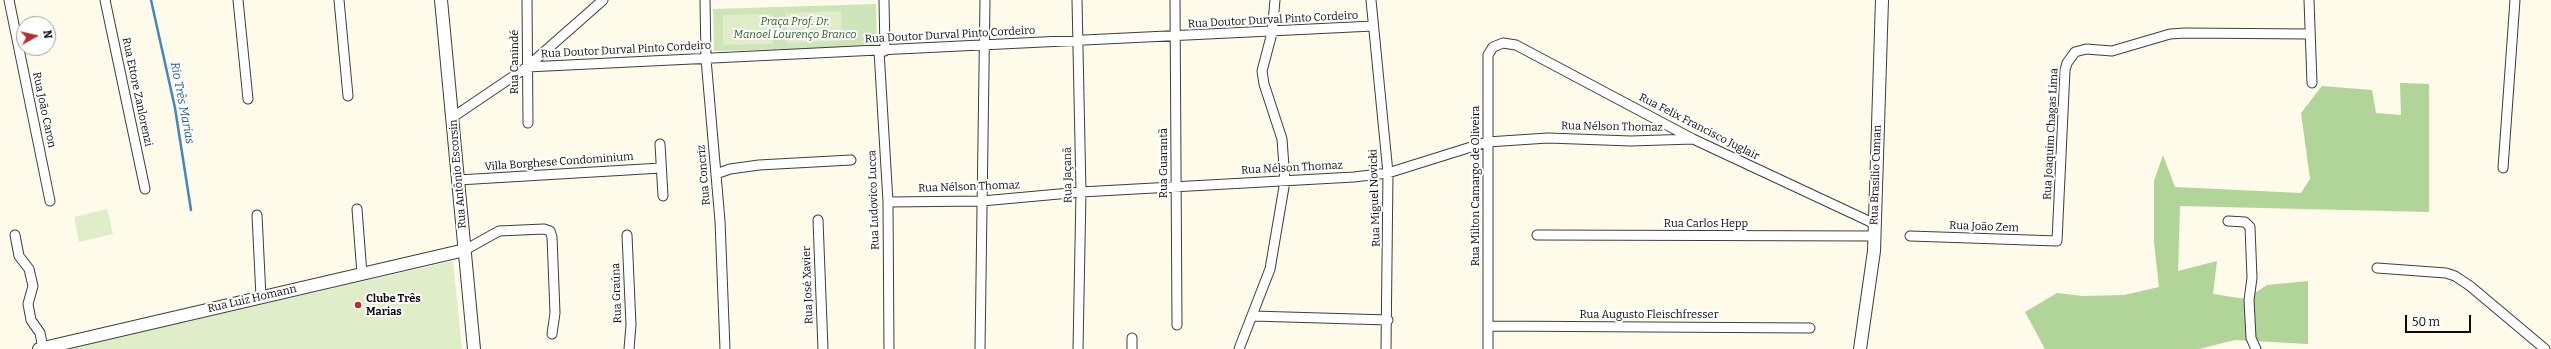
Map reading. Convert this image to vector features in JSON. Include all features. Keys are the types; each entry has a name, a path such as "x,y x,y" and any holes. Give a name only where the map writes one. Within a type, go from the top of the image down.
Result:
{"street":[{"name":"Rua João Caron","path":"9,0 50,201"},
{"name":"Rua Ettore Zanlorenzi","path":"105,0 145,189"},
{"path":"238,0 248,99"},
{"path":"339,0 348,96"},
{"name":"Rua Antônio Escorsin","path":"441,0 474,349"},
{"name":"Rua Canindé","path":"528,0 528,123"},
{"path":"453,117 527,67 603,0"},
{"name":"Rua Concriz","path":"705,0 706,59 716,174 725,349"},
{"name":"Rua Ludovico Lucca","path":"884,0 882,51 888,202 889,349"},
{"path":"980,349 983,46 985,0"},
{"name":"Rua Jaçanã","path":"1077,0 1081,192 1078,349"},
{"name":"Rua Guarantã","path":"1175,0 1177,325"},
{"path":"1239,349 1270,269 1285,181 1282,139 1264,84 1262,71 1272,33 1275,0"},
{"name":"Rua Miguel Novicki","path":"1371,0 1388,173 1388,320 1386,349"},
{"name":"Rua Brasílio Cuman","path":"1860,349 1873,267 1882,0"},
{"path":"2310,0 2309,34 2312,82"},
{"path":"2503,168 2515,0"},
{"name":"Rua Doutor Durval Pinto Cordeiro","path":"527,67 882,51 1077,40 1272,33 1373,26"},
{"name":"Rua Joaquim Chagas Lima","path":"2057,241 2065,70 2067,62 2075,52 2086,49 2112,51 2170,34 2185,32 2309,34"},
{"name":"Rua Milton Camargo de Oliveira","path":"1488,349 1488,55 1493,47 1503,43 1516,45"},
{"name":"Rua Felix Francisco Juglair","path":"1516,45 1693,139 1875,230"},
{"name":"Rua Nélson Thomaz","path":"888,202 982,201 1081,192 1285,181 1388,173 1488,142 1548,138 1631,141 1693,139"},
{"path":"660,144 663,196"},
{"path":"716,174 730,169 759,165 851,160"},
{"name":"Villa Borghese Condominium","path":"458,180 661,168"},
{"path":"357,209 362,274"},
{"path":"257,215 261,297"},
{"name":"Rua José Xavier","path":"818,220 823,349"},
{"path":"2228,221 2245,222 2250,227 2252,278 2249,300 2250,331 2256,349"},
{"path":"465,250 499,232 544,229 550,231 552,237 556,314 552,334"},
{"name":"Rua Carlos Hepp","path":"1537,235 1875,230"},
{"path":"14,235 18,256 29,269 33,286 28,304 31,320 40,333 41,348"},
{"name":"Rua Graúna","path":"627,235 631,325 629,349"},
{"name":"Rua João Zem","path":"1910,236 2057,241"},
{"name":"Rua Luiz Homann","path":"41,348 465,250"},
{"path":"2377,268 2446,273 2454,276 2470,286 2546,349"},
{"path":"1253,316 1388,320"},
{"name":"Rua Augusto Fleischfresser","path":"1489,326 1810,328"},
{"path":"1132,338 1132,349"}],"green space":[{"name":"Praça Prof. Dr. Manoel Lourenço Branco","path":"876,4 877,47 714,51 713,9"},
{"path":"841,11 842,41 787,43 786,13"},
{"path":"772,14 773,44 723,45 723,15"},
{"path":"2400,83 2429,84 2429,212 2180,206 2178,271 2217,261 2213,294 2246,299 2267,285 2308,281 2308,344 2235,340 2199,349 2045,349 2025,312 2057,293 2083,296 2124,295 2159,287 2154,243 2154,181 2163,155 2175,187 2301,193 2310,179 2301,113 2322,86 2372,90 2376,113 2401,115"},
{"path":"107,209 113,234 79,242 74,217"},
{"name":"Clube Três Marias","path":"453,261 462,349 65,349"}],"waterway":[{"name":"Rio Três Marias","path":"151,0 175,108 191,210"}],"place":[{"name":"Clube Três Marias","path":"358,305"}]}
